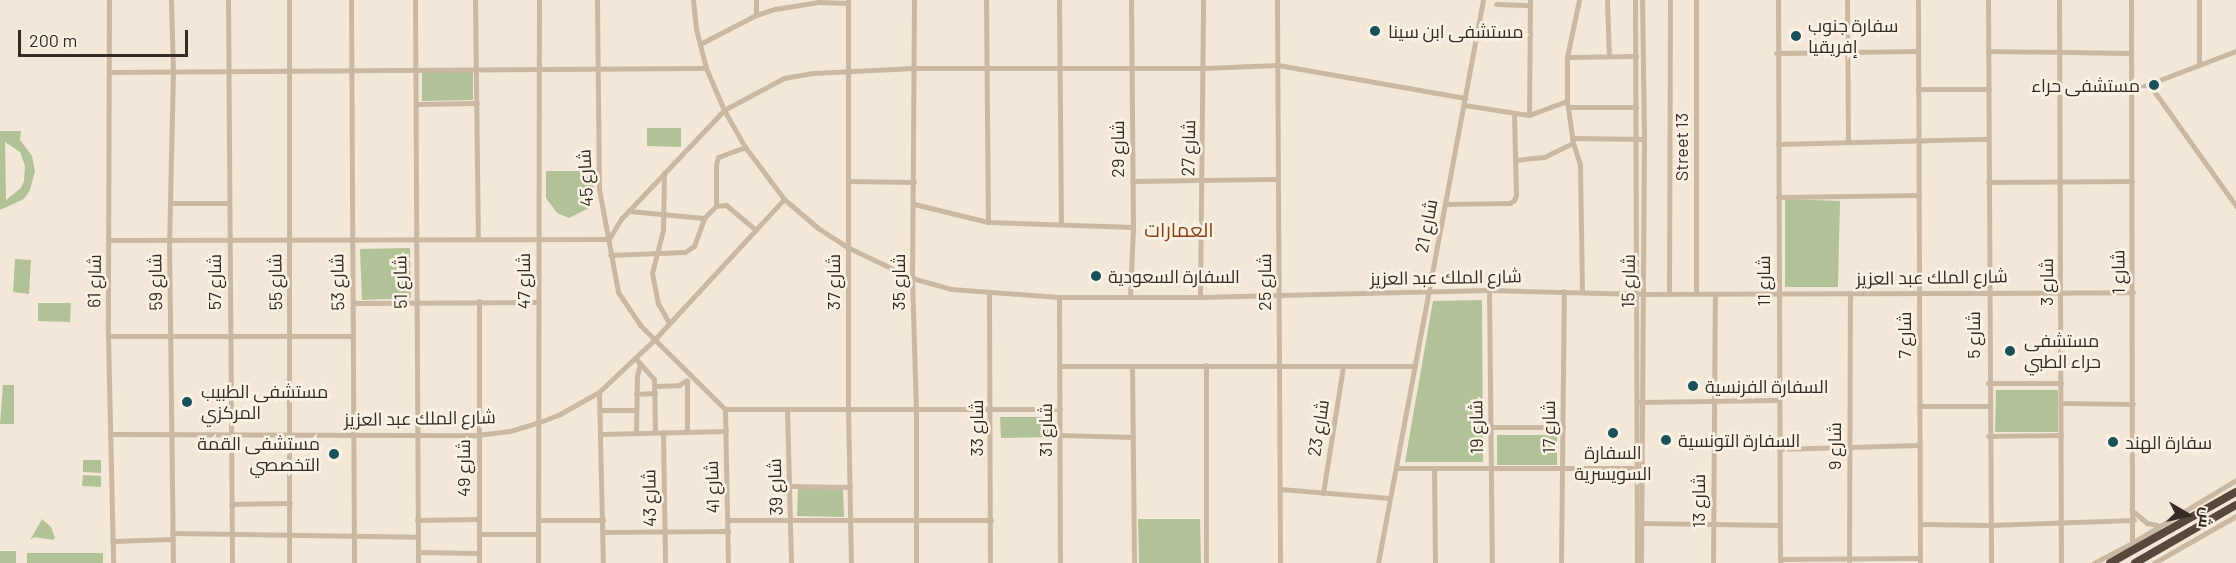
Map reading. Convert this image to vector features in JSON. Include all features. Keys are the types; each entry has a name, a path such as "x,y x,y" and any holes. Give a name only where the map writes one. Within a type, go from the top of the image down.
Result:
{"highway":[{"path":"2110,563 2236,492"},
{"path":"2136,563 2236,505"}],"street":[{"name":"شارع 61","path":"109,0 108,336 113,563"},
{"name":"شارع 59","path":"171,0 173,70 169,240 173,563"},
{"name":"شارع 57","path":"228,0 232,563"},
{"name":"شارع 55","path":"289,0 291,337 289,563"},
{"name":"شارع 53","path":"351,0 354,563"},
{"name":"شارع 51","path":"415,0 414,239 418,563"},
{"path":"475,0 478,239"},
{"name":"شارع 47","path":"538,563 539,0"},
{"name":"شارع 45","path":"597,0 599,189 610,255 621,299 631,315 725,409"},
{"name":"شارع الملك عبد العزيز","path":"693,0 706,68 724,110 745,147 784,200 818,228 847,247 912,278 951,288 989,293 1059,297 1279,296 1489,290 1639,294 2133,292"},
{"path":"756,0 756,15"},
{"name":"شارع 35","path":"914,0 912,278 916,410 916,563"},
{"path":"986,0 988,222"},
{"path":"1059,0 1061,224"},
{"name":"شارع 29","path":"1130,297 1133,227 1131,0"},
{"name":"شارع 27","path":"1200,297 1203,180 1203,0"},
{"name":"شارع 25","path":"1277,0 1281,563"},
{"name":"شارع 21","path":"1378,563 1484,0"},
{"path":"1579,0 1567,57 1572,141 1579,155 1580,165 1582,292"},
{"path":"1607,0 1609,56"},
{"name":"شارع 15","path":"1635,0 1641,523 1639,563"},
{"name":"شارع 15","path":"1639,294 1644,139 1642,0"},
{"path":"1669,294 1670,0"},
{"name":"Street 13","path":"1696,0 1696,294"},
{"name":"شارع 11","path":"1778,0 1776,53 1777,400 1780,561"},
{"path":"1847,0 1848,142"},
{"name":"شارع 7","path":"1918,0 1920,561"},
{"name":"شارع 5","path":"1988,0 1988,436 1991,563"},
{"name":"شارع 3","path":"2059,0 2061,563"},
{"name":"شارع 1","path":"2131,0 2134,511 2132,543"},
{"path":"2199,0 2199,65"},
{"path":"700,44 756,15 786,3 848,1"},
{"name":"شارع 37","path":"848,1 847,247 851,563"},
{"path":"1496,4 1530,2 1529,115"},
{"path":"1776,53 1848,50 1918,51"},
{"path":"1988,51 2131,53"},
{"path":"2132,91 2236,51"},
{"path":"1567,57 1609,56 1643,62"},
{"path":"109,240 609,240 614,229 629,211 724,110 784,78 848,71 914,68 1204,68 1278,65 1529,115 1568,104 1636,106"},
{"path":"109,72 706,68"},
{"path":"2149,84 2236,206"},
{"path":"1918,89 1989,89"},
{"path":"416,104 477,103"},
{"path":"1445,204 1510,203 1516,195 1514,113"},
{"path":"1515,160 1544,157 1572,141 1644,139"},
{"path":"1778,144 1988,139"},
{"path":"610,255 658,254 690,250 694,246 704,218 716,206 718,157 745,147"},
{"path":"664,173 664,216 653,277 658,303 669,323"},
{"path":"1132,181 1278,179"},
{"path":"848,181 914,182"},
{"path":"1989,182 2132,181"},
{"path":"1778,196 1919,195"},
{"name":"شارع الملك عبد العزيز","path":"110,434 477,435 510,431 537,423 560,414 599,392 655,339 784,200"},
{"path":"170,203 228,203"},
{"path":"914,204 988,222 1133,227"},
{"path":"716,206 726,206 756,230"},
{"path":"629,211 704,218"},
{"name":"شارع 19","path":"1489,290 1492,563"},
{"name":"شارع 17","path":"1562,563 1564,291"},
{"name":"شارع 33","path":"989,293 990,563"},
{"name":"شارع 9","path":"1849,560 1850,293"},
{"name":"شارع 13","path":"1713,563 1715,294"},
{"name":"شارع 31","path":"1059,297 1060,563"},
{"name":"شارع 49","path":"479,301 477,435 479,563"},
{"path":"353,303 538,302"},
{"path":"108,336 352,336"},
{"path":"635,358 654,377 655,432"},
{"path":"636,433 635,410 640,363"},
{"path":"1206,365 1206,563"},
{"path":"1060,366 1415,366"},
{"path":"1132,366 1134,563"},
{"name":"شارع 23","path":"1323,493 1343,367"},
{"path":"636,394 679,385 692,376"},
{"path":"687,381 687,432"},
{"path":"1988,383 2061,383"},
{"path":"599,392 603,563"},
{"path":"1639,402 1777,400"},
{"name":"شارع 15","path":"1639,402 1637,468 1639,563"},
{"path":"2062,403 2133,404"},
{"path":"1919,406 1989,406"},
{"path":"725,409 1060,409"},
{"name":"شارع 41","path":"725,409 728,563"},
{"name":"شارع 39","path":"787,409 791,563"},
{"path":"600,411 635,410"},
{"path":"1491,427 1563,427"},
{"name":"شارع 43","path":"663,432 664,563"},
{"path":"601,434 726,432"},
{"path":"1060,435 1133,437"},
{"path":"1988,436 2061,435"},
{"path":"1778,449 1920,446"},
{"path":"1396,468 1637,468"},
{"path":"1434,468 1435,563"},
{"path":"2094,563 2132,543 2236,480"},
{"path":"790,486 850,487"},
{"path":"1280,489 1390,498"},
{"path":"231,504 290,503"},
{"path":"2134,511 2147,524 2159,525"},
{"path":"2154,563 2236,516"},
{"path":"417,520 478,519"},
{"path":"538,520 603,520"},
{"path":"728,520 991,520"},
{"path":"1920,524 1990,525 2134,520"},
{"path":"1641,523 1778,525"},
{"path":"603,532 728,531"},
{"path":"112,541 231,534 417,537"},
{"path":"479,534 538,534"},
{"path":"418,552 478,553"},
{"path":"1780,561 1920,561"}],"green space":[{"path":"422,72 473,72 473,100 422,101"},
{"path":"647,128 681,128 681,147 647,146"},
{"path":"0,131 21,131 20,140 32,156 35,171 30,190 24,199 0,210","holes":["5,142 20,152 25,166 24,181 21,188 6,200"]},
{"path":"546,171 593,171 594,196 589,208 569,218 557,213 546,198"},
{"path":"1785,199 1840,201 1838,287 1785,287"},
{"path":"410,248 411,298 362,300 360,249"},
{"path":"15,259 31,260 29,294 13,292"},
{"path":"1482,300 1483,462 1405,462 1433,301"},
{"path":"38,303 71,303 70,322 38,321"},
{"path":"3,385 14,385 14,424 0,424"},
{"path":"1996,390 2058,390 2058,432 1995,432"},
{"path":"1000,417 1054,417 1055,437 1001,438"},
{"path":"1497,435 1557,435 1557,465 1497,465"},
{"path":"83,460 101,460 101,473 83,472"},
{"path":"83,475 101,476 101,487 82,486"},
{"path":"798,487 843,488 844,517 797,516"},
{"path":"42,519 51,527 55,538 53,540 34,537 30,540"},
{"path":"1138,519 1200,519 1201,563 1139,563"},
{"path":"0,551 16,551 16,563 0,563"},
{"path":"27,553 103,553 103,563 27,563"}],"place":[{"name":"مستشفى ابن سينا","path":"1375,31"},
{"name":"سفارة جنوب إفريقيا","path":"1796,36"},
{"name":"مستشفى حراء","path":"2154,85"},
{"name":"السفارة السعودية","path":"1096,276"},
{"name":"مستشفى حراء الطبي","path":"2010,351"},
{"name":"السفارة الفرنسية","path":"1693,386"},
{"name":"مستشفى الطبيب المركزي","path":"187,402"},
{"name":"السفارة السويسرية","path":"1613,433"},
{"name":"السفارة التونسية","path":"1666,440"},
{"name":"سفارة الهند","path":"2113,442"},
{"name":"مستشفى القمة التخصصي","path":"334,454"}],"district":[{"name":"العمارات","path":"1179,229"}]}
